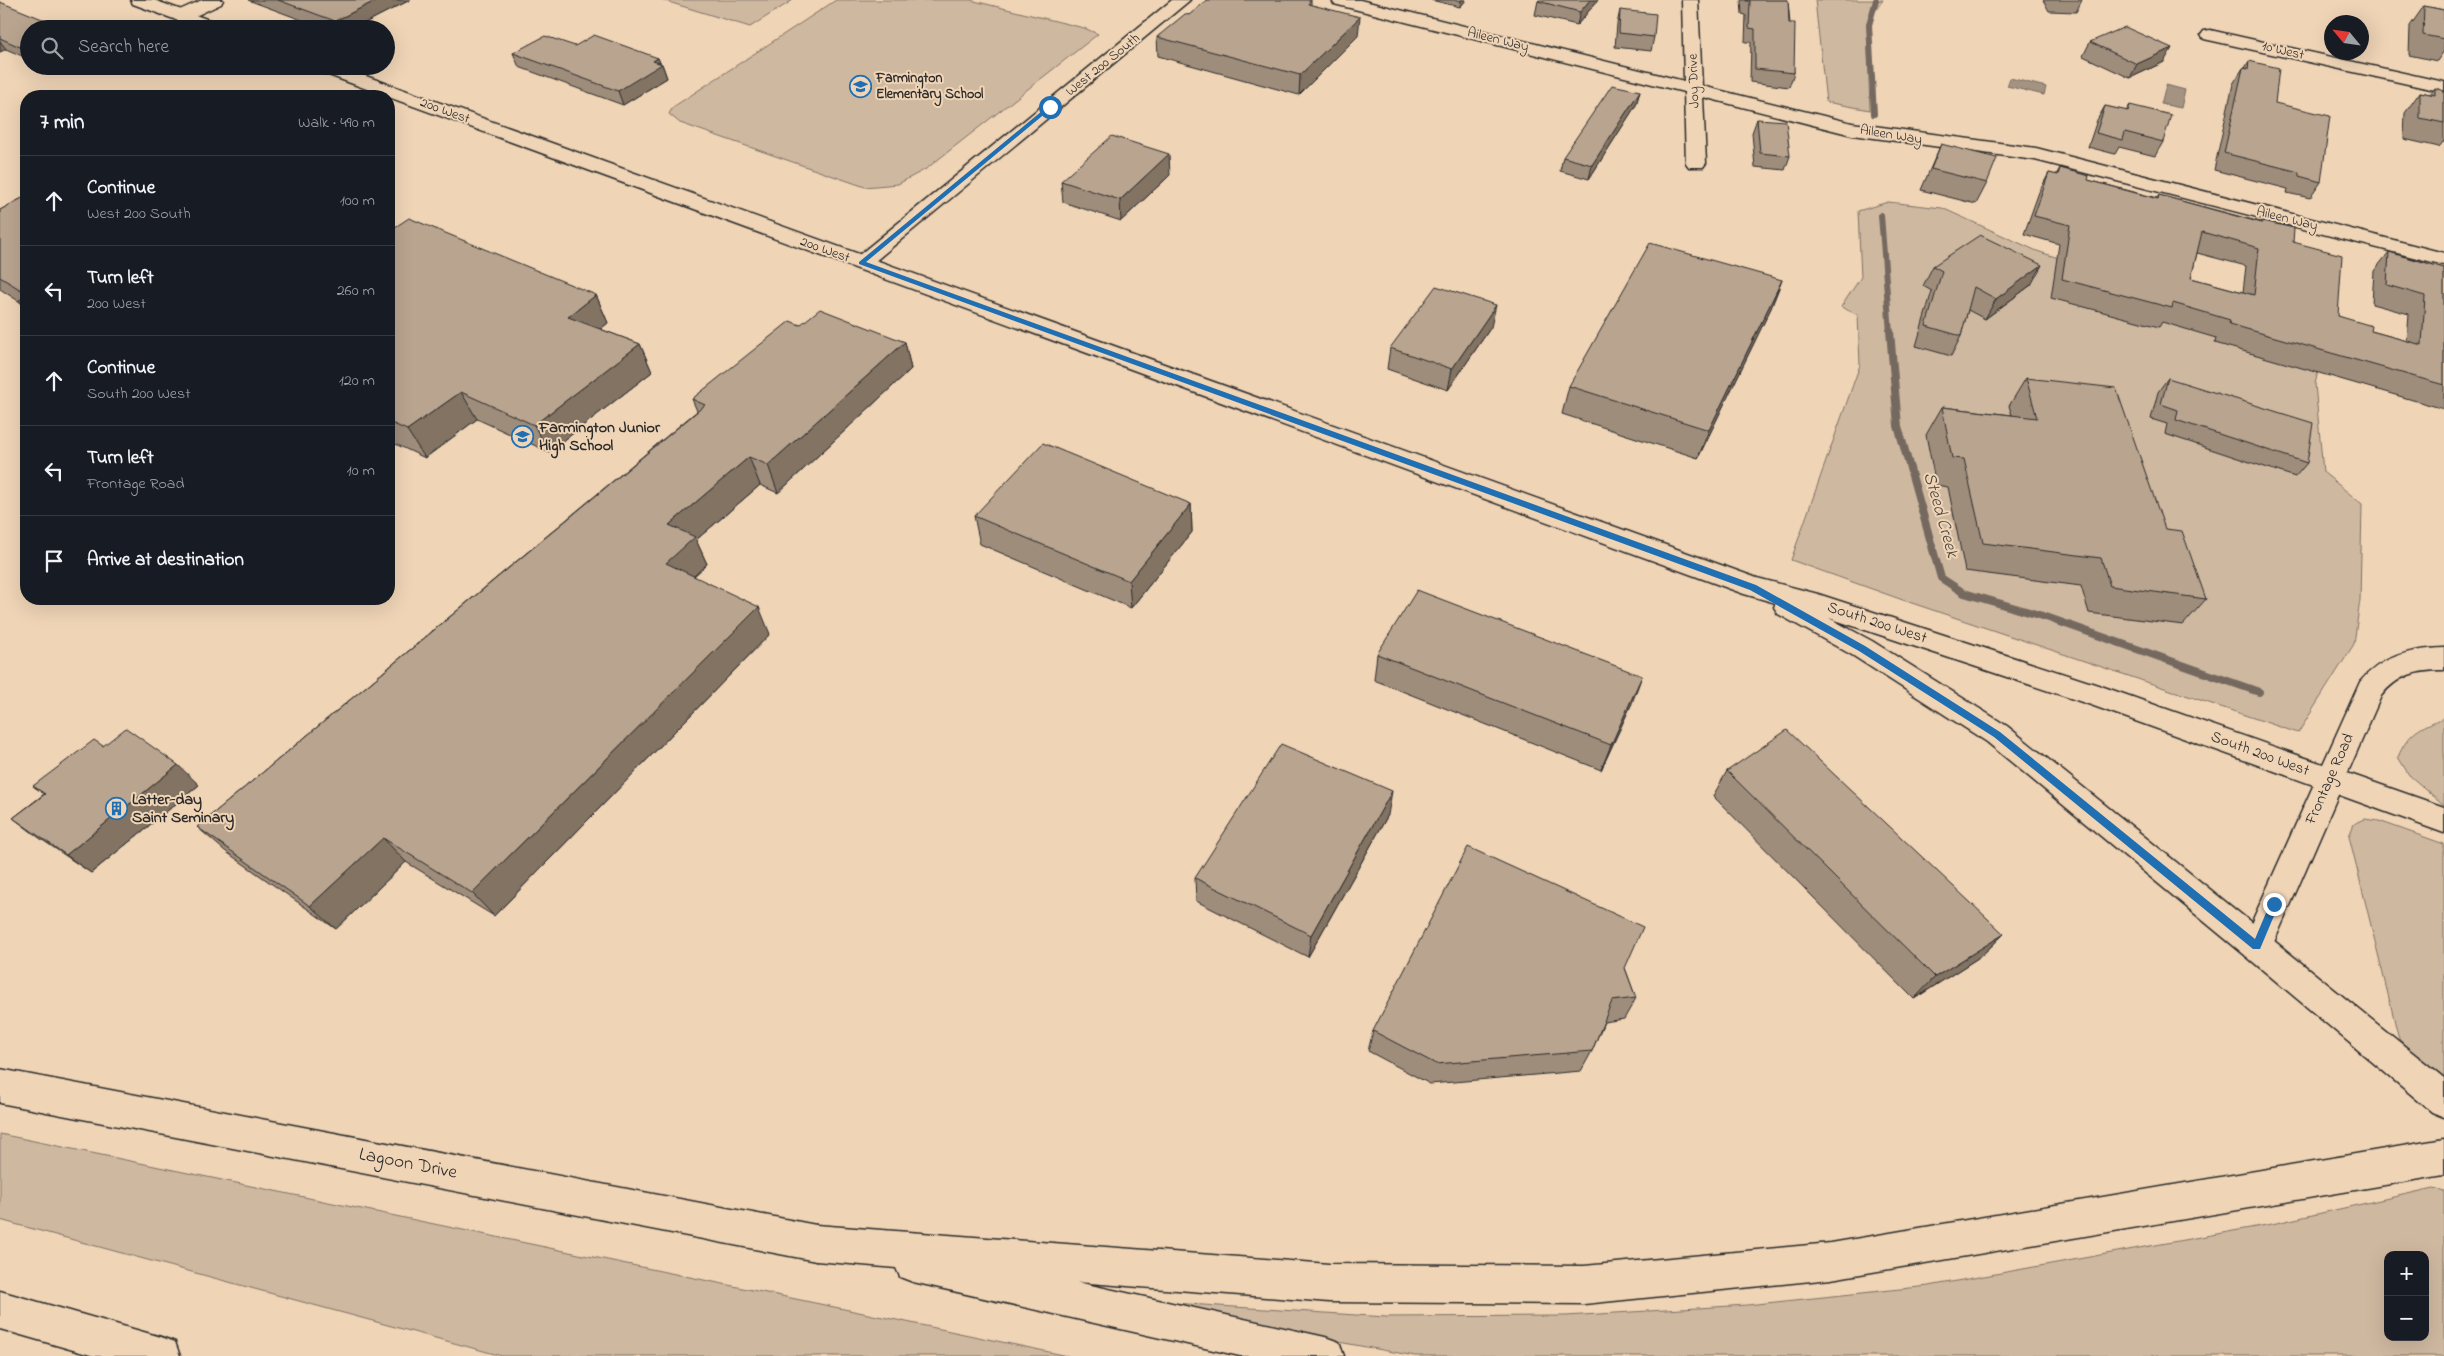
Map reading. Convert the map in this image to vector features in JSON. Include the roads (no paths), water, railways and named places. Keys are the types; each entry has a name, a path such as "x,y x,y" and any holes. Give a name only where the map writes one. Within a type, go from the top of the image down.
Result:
{"main road":[{"path":"138,0 192,20"},
{"path":"181,16 215,0"},
{"name":"West 200 South","path":"861,263 1182,0"},
{"name":"Aileen Way","path":"1340,0 1852,128 1914,139 2036,154 2444,259"},
{"name":"Joy Drive","path":"1690,0 1695,89 1696,162"},
{"name":"10 West","path":"2210,35 2444,87"},
{"name":"200 West","path":"345,75 386,90"},
{"name":"200 West","path":"395,93 1753,588"},
{"name":"South 200 West","path":"1753,588 1809,601 2101,697 2444,820"},
{"name":"South 200 West","path":"1753,588 1862,648 1997,734 2444,1100"},
{"name":"Frontage Road","path":"2257,946 2355,720 2376,682 2398,665 2422,660 2444,659"},
{"name":"Lagoon Drive","path":"0,1086 816,1243"},
{"path":"816,1243 1330,1283 1584,1286 1831,1261 2433,1158"},
{"path":"816,1243 1325,1356"},
{"path":"0,1310 161,1356"}],"waterway":[{"name":"Steed Creek","path":"1874,114 1869,25 1876,0"},
{"name":"Steed Creek","path":"1881,215 1890,333"},
{"name":"Steed Creek","path":"1890,331 1898,426 1941,578 1964,593 2046,617 2259,692"}],"place":[{"name":"Farmington Elementary School","path":"860,86"},
{"name":"Farmington Junior High School","path":"523,437"},
{"name":"Latter-day Saint Seminary","path":"116,809"}]}
